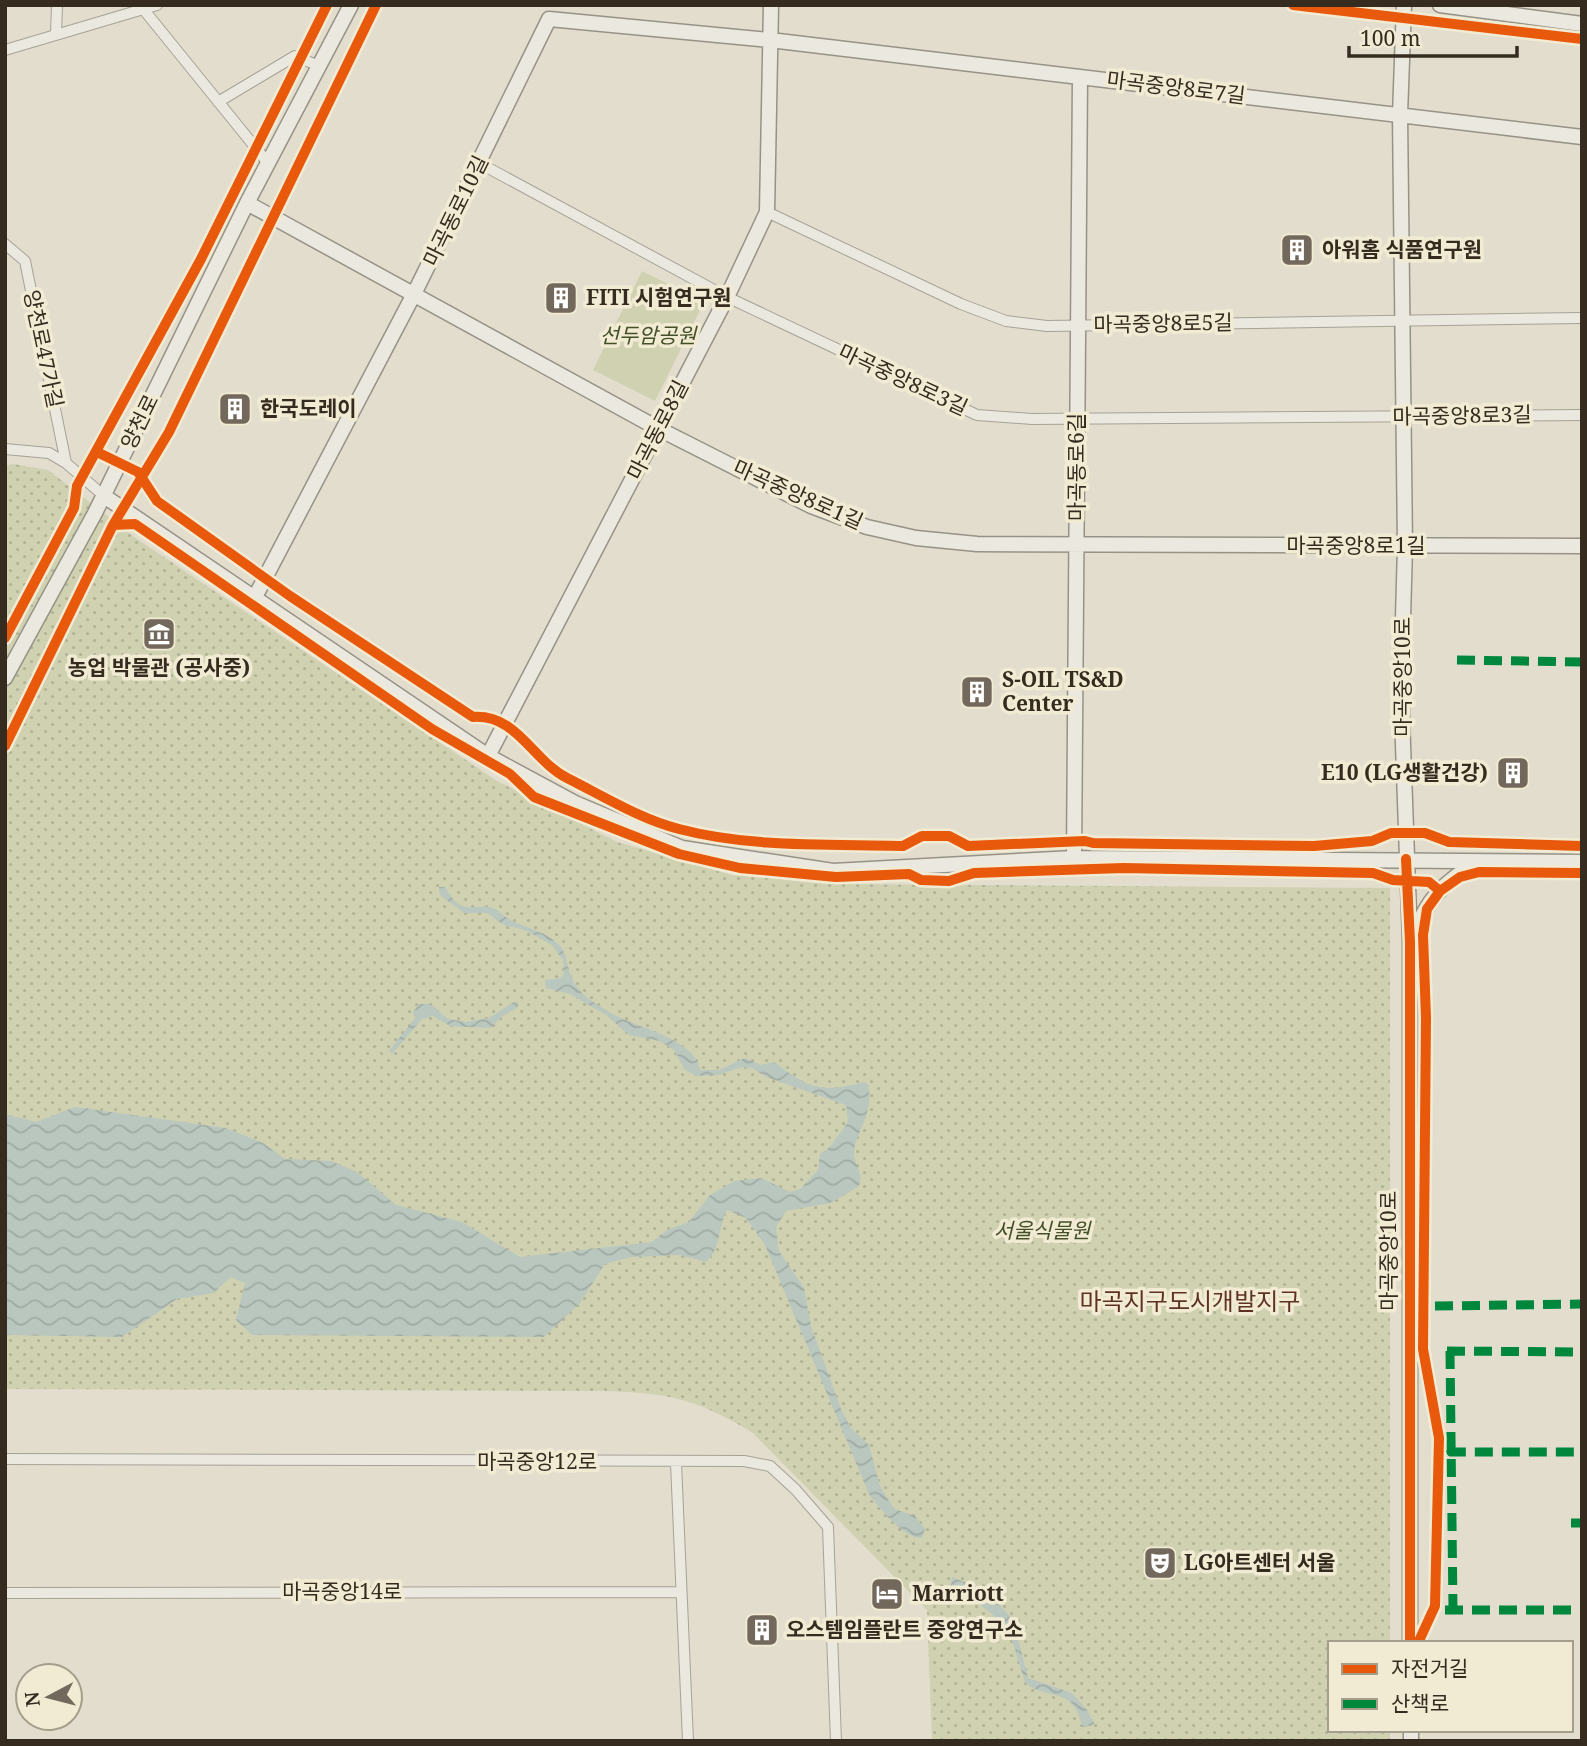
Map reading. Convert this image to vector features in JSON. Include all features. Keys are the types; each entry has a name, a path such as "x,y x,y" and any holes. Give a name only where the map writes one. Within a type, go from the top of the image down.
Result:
{"street":[{"path":"56,34 57,5"},
{"path":"5,50 157,5"},
{"name":"양천로","path":"5,678 104,496 247,203 351,5"},
{"name":"마곡동로8길","path":"488,756 727,297 767,212 771,5"},
{"name":"마곡중앙10로","path":"1404,5 1400,115 1400,321 1405,547 1401,688 1410,942 1410,1641"},
{"path":"1440,5 1582,24"},
{"path":"144,10 268,163"},
{"name":"마곡동로10길","path":"255,597 414,294 549,19 770,40"},
{"name":"마곡중앙8로7길","path":"770,40 1582,137"},
{"path":"218,102 295,55 319,66"},
{"name":"마곡동로6길","path":"1074,858 1080,77"},
{"name":"마곡중앙8로3길","path":"479,163 727,297 977,415 1078,419 1582,415"},
{"name":"마곡중앙8로1길","path":"247,203 659,429 811,506 867,527 916,538 977,544 1405,547 1582,545"},
{"name":"마곡중앙8로5길","path":"767,212 961,304 1006,321 1047,326 1582,318"},
{"name":"양천로47가길","path":"5,244 25,261 66,463"},
{"path":"5,449 49,453 66,463 104,496 488,756 575,803 694,850 833,871 1074,858 1582,862"},
{"path":"1410,942 1426,907 1439,888 1477,862"},
{"name":"마곡중앙12로","path":"5,1459 676,1463 744,1461 770,1466 796,1490 828,1527 836,1741"},
{"path":"676,1463 688,1741"},
{"name":"마곡중앙14로","path":"5,1593 680,1592"}],"green space":[{"name":"선두암공원","path":"642,271 704,302 655,401 593,370"},
{"name":"서울식물원","path":"13,464 48,470 137,539 497,781 617,842 732,875 827,884 1390,888 1390,1641 1328,1641 1328,1732 1390,1732 1390,1741 932,1741 927,1610 753,1433 715,1412 682,1400 666,1396 605,1391 5,1389 5,466"}],"water":[{"path":"439,887 445,887 458,904 464,907 495,909 512,921 555,941 566,957 577,988 587,997 620,1018 676,1042 696,1059 700,1070 719,1070 745,1058 761,1065 774,1062 806,1083 825,1088 864,1082 868,1084 869,1106 854,1155 860,1178 858,1187 830,1203 786,1211 776,1227 779,1251 804,1288 811,1326 841,1409 851,1428 869,1445 880,1486 894,1509 915,1516 925,1529 922,1538 908,1534 900,1528 869,1494 765,1245 746,1218 727,1210 717,1244 706,1262 680,1255 631,1257 605,1264 580,1303 544,1337 252,1335 236,1320 245,1283 230,1277 214,1293 177,1299 122,1337 5,1335 5,1114 36,1122 75,1107 226,1128 263,1143 285,1159 331,1161 357,1172 396,1205 462,1222 520,1257 652,1242 667,1230 689,1222 710,1195 735,1181 761,1178 790,1192 800,1189 818,1170 820,1154 830,1147 848,1122 846,1105 766,1077 752,1068 742,1067 718,1075 697,1076 685,1070 674,1050 660,1041 629,1035 606,1015 570,994 546,988 545,980 561,978 564,973 563,960 552,945 525,930 504,925 487,913 464,913 440,895"},
{"path":"514,1002 519,1003 517,1008 504,1015 490,1028 450,1026 433,1016 422,1019 392,1054 389,1051 415,1018 413,1012 419,1004 430,1004 448,1019 466,1022 489,1018"},
{"path":"952,1577 984,1590 1008,1614 1015,1627 1028,1678 1072,1693 1088,1711 1095,1725 1082,1727 1072,1704 1025,1682 1012,1640 992,1614 973,1599 950,1590"}],"marked path":[{"path":"1457,660 1582,662"},
{"path":"1435,1306 1582,1304"},
{"path":"1447,1351 1582,1352"},
{"path":"1450,1351 1453,1610"},
{"path":"1450,1449 1451,1452 1582,1452"},
{"path":"1571,1523 1582,1523"},
{"path":"1445,1610 1582,1610"}],"cycle path":[{"path":"5,638 74,508 77,486 201,259 327,5"},
{"path":"5,746 113,525 169,432 376,5"},
{"path":"1293,5 1582,39"},
{"path":"97,452 138,472 157,501 290,596 473,717 488,718 513,730 567,778 636,813 679,829 734,839 819,845 903,846 922,836 949,836 968,846 1085,841 1314,846 1372,841 1391,833 1425,833 1449,842 1582,846"},
{"path":"113,525 135,524 432,729 510,774 534,797 679,854 740,868 836,877 909,874 921,880 949,881 974,873 1124,868 1373,873 1393,880 1429,882 1440,891"},
{"path":"1406,859 1410,942 1410,1641"},
{"path":"1419,1641 1435,1606 1439,1438 1423,1349 1426,1018 1423,935 1427,909 1440,891 1460,877 1479,872 1582,873"}],"place":[{"name":"아워홈 식품연구원","path":"1297,250"},
{"name":"FITI 시험연구원","path":"561,298"},
{"name":"한국도레이","path":"235,409"},
{"name":"농업 박물관 (공사중)","path":"159,634"},
{"name":"S-OIL TS&D Center","path":"977,692"},
{"name":"E10 (LG생활건강)","path":"1513,773"},
{"name":"LG아트센터 서울","path":"1160,1563"},
{"name":"Marriott","path":"887,1594"},
{"name":"오스템임플란트 중앙연구소","path":"762,1630"}],"district":[{"name":"마곡지구도시개발지구","path":"1190,1302"}]}
